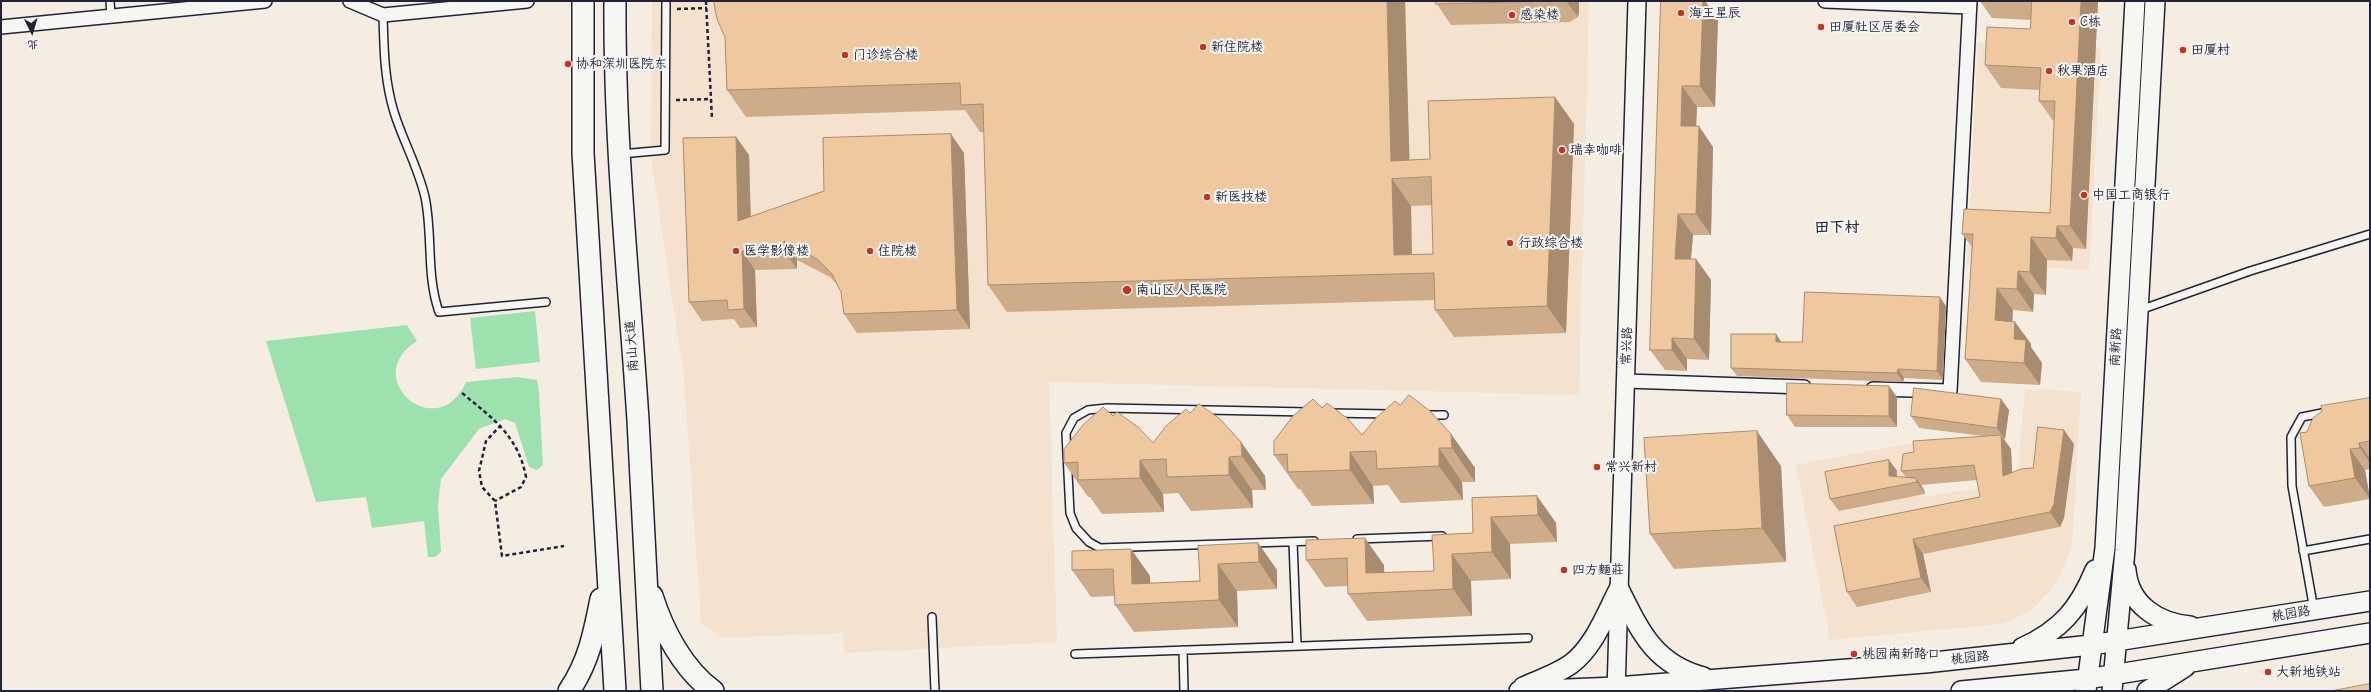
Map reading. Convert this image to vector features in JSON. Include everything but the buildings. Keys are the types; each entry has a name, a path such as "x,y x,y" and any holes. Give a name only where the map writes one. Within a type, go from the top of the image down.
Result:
{"main road":[{"path":"583,1 583,153 614,691"},
{"name":"南山大道","path":"615,1 614,72 618,154 638,422 652,691"},
{"name":"南新路","path":"2086,685 2104,548 2135,1"},
{"name":"南新路","path":"2113,683 2125,550 2155,1"},
{"path":"1997,655 2040,640 2058,627 2074,611 2086,591 2104,548"},
{"path":"2125,550 2127,578 2133,594 2143,607 2155,617 2177,625 2207,627"},
{"path":"645,571 655,604 668,634 684,662 699,681 713,691"},
{"path":"569,691 584,668 591,647 607,573"},
{"path":"1619,589 1643,635 1660,655 1681,669 1718,679"},
{"path":"1514,691 1561,670 1580,656 1591,641 1619,589"},
{"name":"桃园路","path":"1518,691 1616,689 1997,655 2116,642 2370,601"},
{"path":"1976,690 2113,683 2194,662 2370,633"},
{"path":"2148,691 2194,662"}],"street":[{"path":"1,27 265,1"},
{"path":"350,1 383,15 527,1"},
{"name":"常兴路","path":"1616,689 1637,1"},
{"path":"1825,1 1970,4 1950,391 1863,388"},
{"path":"1626,382 1815,387"}],"lane":[{"path":"110,1 111,17"},
{"path":"618,154 665,150 666,1"},
{"path":"383,15 384,74 394,112 419,175 425,198 432,293 439,312 546,302"},
{"path":"2138,311 2250,271 2370,234"},
{"path":"1325,540 1100,548 1089,542 1076,528 1070,513 1066,433 1074,418 1088,410 1107,408 1397,414"},
{"path":"2314,610 2292,486 2291,437 2302,417 2332,411"},
{"path":"1412,415 1444,416"},
{"path":"1348,539 1450,535"},
{"path":"2303,551 2370,539"},
{"path":"1293,542 1297,645"},
{"path":"932,617 935,691"},
{"path":"1075,654 1528,638"},
{"path":"1183,650 1184,691"}],"path":[{"path":"706,1 712,119"},
{"path":"666,10 707,8"},
{"path":"666,101 711,99"},
{"path":"462,393 501,425 512,439 523,459 526,477 521,487 495,501"},
{"path":"501,425 486,441 479,471 482,487 495,501 502,556 564,546"}],"shaded area":[{"name":"南山区人民医院","path":"652,1 1589,1 1579,395 1049,382 1057,642 844,653 842,633 722,638 701,623 684,378 650,152"},
{"path":"1978,42 2101,49 2089,270 1967,263"},
{"path":"2025,389 2081,392 2072,546 2059,577 2048,593 2035,607 2018,617 2001,624 1830,640 1796,465 1912,443 1923,497 2017,481"}],"green space":[{"path":"535,311 540,362 476,369 470,318"},
{"path":"407,325 417,341 401,356 396,372 399,387 409,399 423,407 438,408 453,400 466,382 518,377 537,380 539,392 543,465 537,470 529,467 515,423 505,419 479,429 441,479 438,504 441,552 435,557 428,557 424,521 372,528 366,497 316,502 266,341"}],"place":[{"name":"海王星辰","path":"1681,13"},
{"name":"感染楼","path":"1512,15"},
{"name":"C栋","path":"2072,22"},
{"name":"田厦社区居委会","path":"1821,27"},
{"name":"新住院楼","path":"1203,47"},
{"name":"田厦村","path":"2183,50"},
{"name":"门诊综合楼","path":"845,55"},
{"name":"协和深圳医院东","path":"568,64"},
{"name":"秋果酒店","path":"2049,71"},
{"name":"瑞幸咖啡","path":"1562,150"},
{"name":"中国工商银行","path":"2084,195"},
{"name":"新医技楼","path":"1207,197"},
{"name":"行政综合楼","path":"1510,243"},
{"name":"医学影像楼","path":"736,251"},
{"name":"住院楼","path":"870,251"},
{"name":"南山区人民医院","path":"1127,290"},
{"name":"常兴新村","path":"1597,467"},
{"name":"四方麵莊","path":"1564,570"},
{"name":"桃园南新路口","path":"1854,654"},
{"name":"大新地铁站","path":"2268,672"}],"district":[{"name":"田下村","path":"1837,228"}]}
